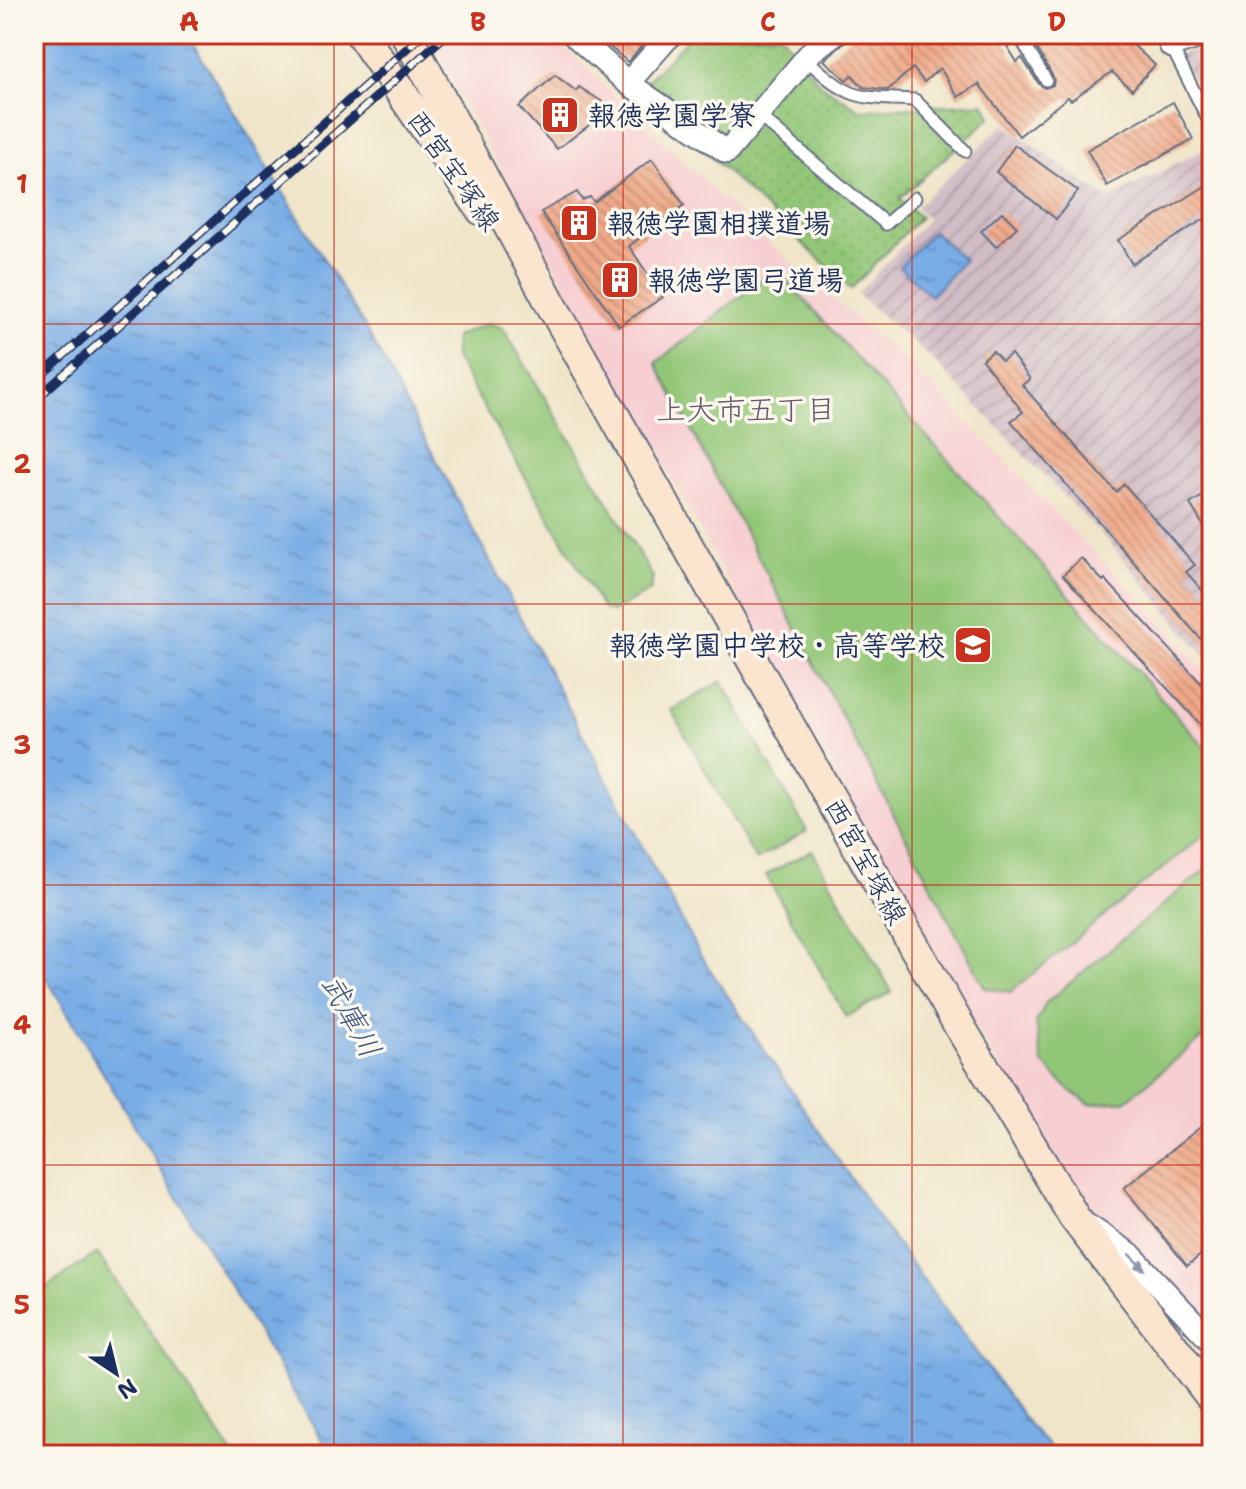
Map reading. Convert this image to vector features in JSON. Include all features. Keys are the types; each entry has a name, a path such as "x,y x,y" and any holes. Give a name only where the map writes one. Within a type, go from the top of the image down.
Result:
{"main road":[{"name":"西宮宝塚線","path":"361,34 436,148 551,304"},
{"name":"西宮宝塚線","path":"406,34 551,304 957,1022 1074,1217 1212,1398"}],"street":[{"path":"573,34 628,83 727,152 805,58 834,34"},
{"path":"628,83 671,34"},
{"path":"1168,40 1208,34"},
{"path":"1074,1217 1130,1254 1212,1342"}],"lane":[{"path":"1018,34 1046,80"},
{"path":"1168,40 1212,127"},
{"path":"805,58 837,87 854,97 915,100 965,151"},
{"path":"758,115 886,224 915,198"}],"shaded area":[{"name":"報徳学園中学校・高等学校","path":"435,34 551,34 764,239 916,371 1151,610 1212,681 1212,1327 1140,1250 1091,1214 968,1014 443,65"},
{"path":"1212,44 1212,114 1179,55"},
{"path":"1004,124 1108,199 1212,145 1212,664 1110,543 925,352 857,294 928,219 916,207"}],"green space":[{"path":"692,34 781,34 820,84 860,110 985,103 991,117 899,199 920,217 851,289 639,89"},
{"path":"776,268 1212,755 1212,828 1011,992 985,988 656,363"},
{"path":"488,323 503,328 653,577 650,591 612,612 603,609 455,358 455,337"},
{"path":"722,681 807,831 756,860 671,710"},
{"path":"812,850 892,992 846,1017 766,875"},
{"path":"1212,864 1212,1030 1125,1101 1089,1104 1067,1088 1042,1062 1036,1023 1046,1003"},
{"path":"97,1253 233,1455 34,1455 34,1296"}],"water":[{"name":"武庫川","path":"34,34 187,34 368,332 700,955 873,1211 1030,1426 1057,1455 331,1455 34,957"},
{"path":"933,231 964,260 931,296 899,267"}],"building":[{"path":"594,34 652,34 628,62"},
{"path":"854,34 990,34 996,42 1002,38 1017,62 1022,58 1045,88 1053,85 1054,79 1037,48 1057,34 1076,34 1084,45 1094,34 1121,34 1155,65 1132,90 1112,72 1071,100 1068,97 1019,136 979,84 958,97 940,68 924,82 913,68 888,90 863,87 852,75 846,80 824,60"},
{"name":"報徳学園学寮","path":"555,75 576,91 579,87 604,103 588,126 557,149 519,107"},
{"path":"1173,102 1193,139 1107,186 1087,150"},
{"path":"1015,145 1078,191 1056,219 996,172"},
{"path":"652,159 684,205 629,246 663,297 619,326 541,212 577,192 582,200 590,197 594,202"},
{"path":"1212,182 1212,214 1132,264 1118,240"},
{"path":"1002,212 1017,227 996,247 981,231"},
{"path":"993,351 1002,361 1011,354 1030,379 1022,385 1116,492 1124,484 1195,565 1186,572 1212,601 1212,652 1011,421 1023,412 982,360"},
{"path":"1212,490 1212,539 1190,504"},
{"path":"1081,558 1103,581 1105,579 1212,695 1212,737 1063,575"},
{"path":"1212,1118 1212,1246 1187,1266 1124,1188"}],"railway":[{"path":"34,382 423,34"},
{"path":"34,401 447,34"}],"place":[{"name":"報徳学園学寮","path":"560,115"},
{"name":"報徳学園相撲道場","path":"579,223"},
{"name":"報徳学園弓道場","path":"620,280"},
{"name":"報徳学園中学校・高等学校","path":"973,645"}],"district":[{"name":"上大市五丁目","path":"746,410"}]}
